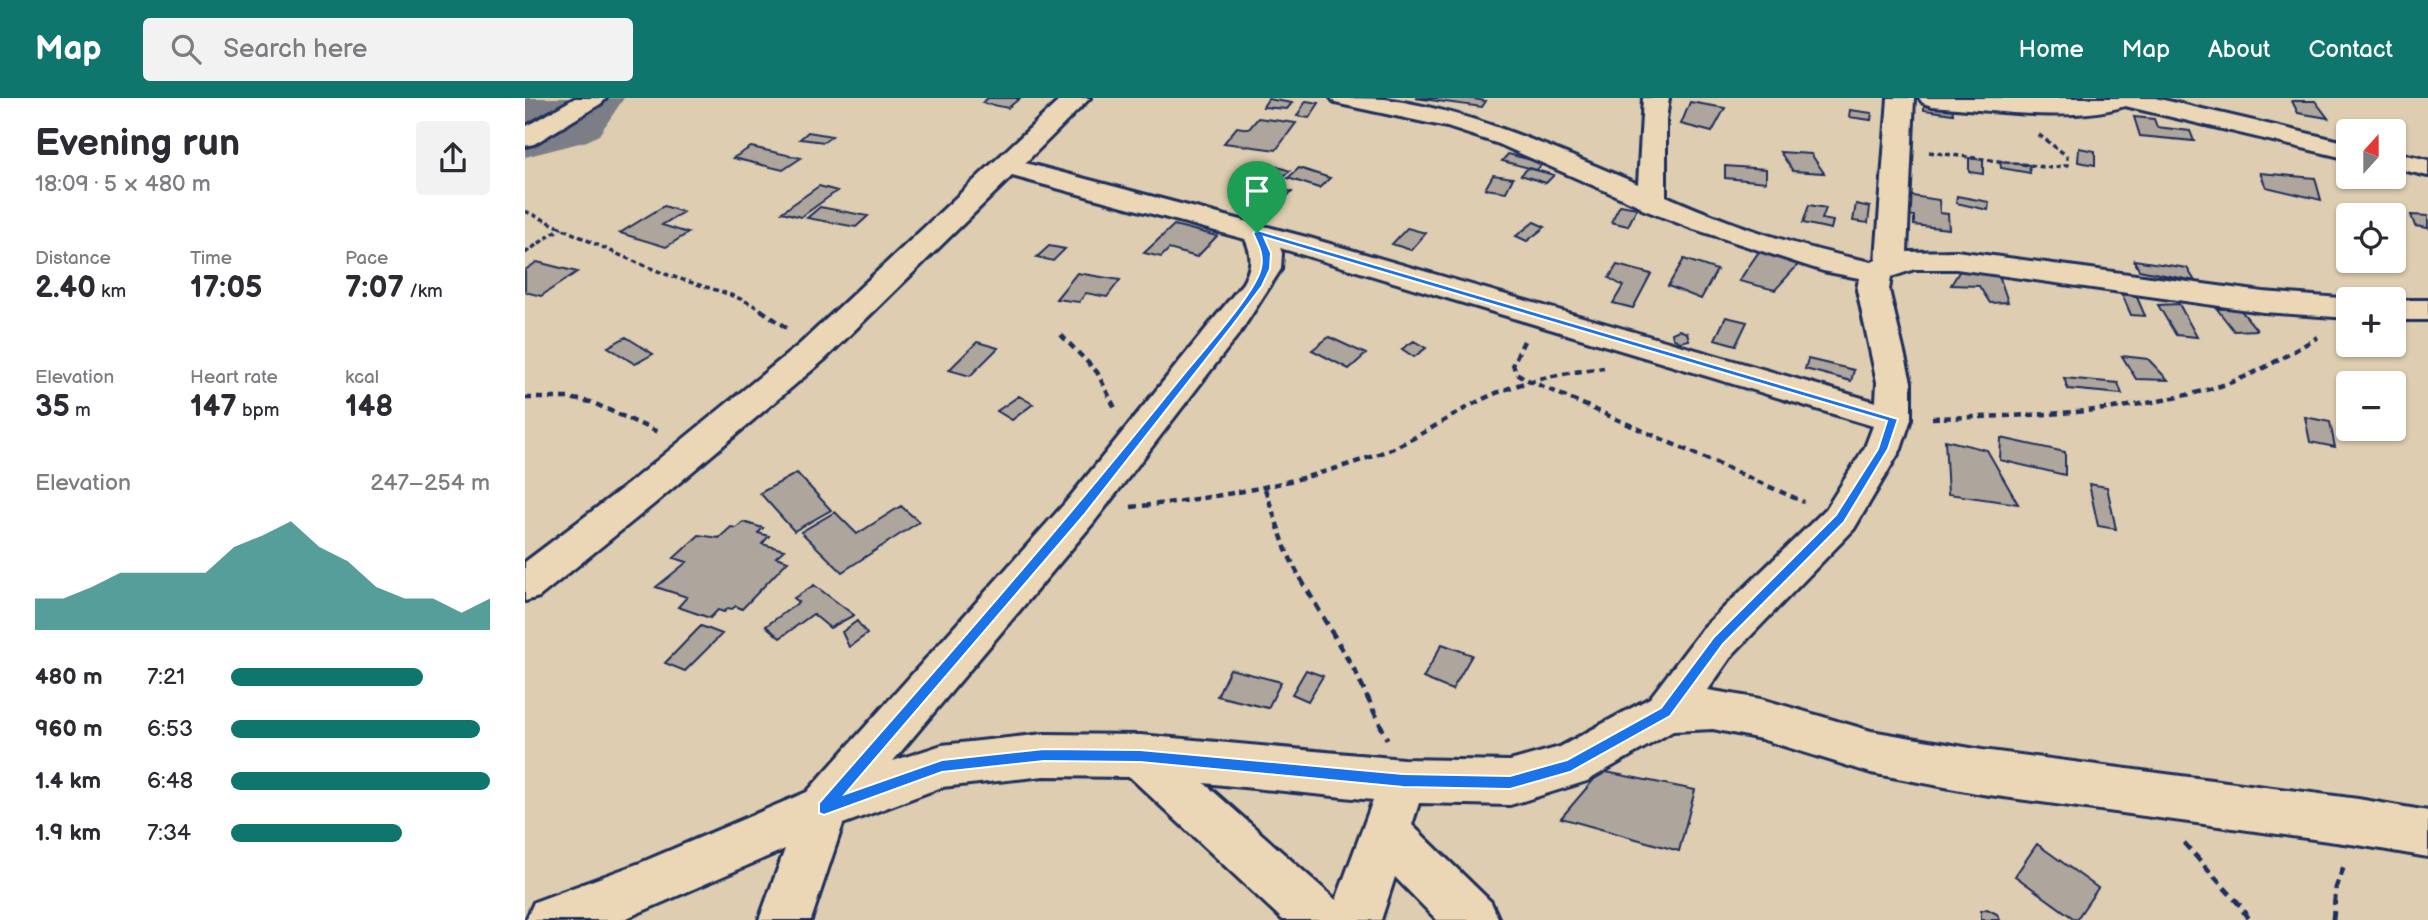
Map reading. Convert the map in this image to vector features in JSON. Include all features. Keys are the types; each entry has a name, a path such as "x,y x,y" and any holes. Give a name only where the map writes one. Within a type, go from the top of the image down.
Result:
{"street":[{"path":"525,138 593,98"},
{"path":"525,585 812,352 1077,98"},
{"path":"1653,203 1653,120 1656,98"},
{"path":"1666,712 1718,640 1840,519 1883,449 1893,419 1894,382 1873,290 1884,267 1899,148 1901,98"},
{"path":"1932,98 2077,105 2109,104 2126,98 2336,148"},
{"path":"1363,99 1453,120 1507,138 1653,203 1767,245 1834,264 1884,267 1924,258 1955,260 2263,302 2336,307"},
{"path":"2406,163 2428,168"},
{"path":"1005,166 1257,233 1893,419"},
{"path":"785,920 824,808 1080,512 1258,286 1266,269 1267,253 1257,233"},
{"path":"2406,310 2428,310"},
{"path":"552,920 645,887 824,808 942,766 1044,755 1140,756 1403,780 1510,783 1570,765 1666,712 1713,709 1761,719 1871,752 1982,772 2358,822 2428,834"},
{"path":"1140,756 1206,818 1280,880 1320,920"},
{"path":"1355,920 1403,780"},
{"path":"1385,832 1473,920"}],"path":[{"path":"1899,148 2052,168 2067,165 2067,156 2033,131"},
{"path":"525,211 563,226 623,257 743,300 788,329 812,352"},
{"path":"525,253 563,226"},
{"path":"1539,314 1513,364 1516,373 1840,519"},
{"path":"1061,335 1097,372 1114,405 1129,453"},
{"path":"1893,419 2057,415 2165,398 2223,385 2266,368 2310,340 2322,336"},
{"path":"1080,512 1196,501 1265,489 1391,449 1488,397 1528,380"},
{"path":"525,398 568,398 591,402 694,450"},
{"path":"1265,489 1280,538 1295,569 1351,661 1378,714 1403,780"},
{"path":"2333,920 2336,888 2358,822"},
{"path":"2181,840 2239,904 2249,920"}],"building":[{"path":"988,98 1020,98 1008,108 982,103"},
{"path":"1415,98 1467,98 1486,101 1482,107"},
{"path":"1268,99 1292,103 1287,109 1263,107"},
{"path":"1306,101 1319,103 1309,118 1297,116"},
{"path":"2292,101 2315,101 2328,118 2298,113"},
{"path":"1690,102 1725,108 1712,132 1681,124"},
{"path":"1924,104 1952,107 1953,114 1924,110"},
{"path":"1850,110 1872,113 1871,120 1849,117"},
{"path":"2134,117 2154,119 2157,127 2190,131 2194,141 2140,136"},
{"path":"1258,118 1296,123 1276,150 1224,143 1237,127 1249,129"},
{"path":"808,132 832,136 824,142 800,139"},
{"path":"751,147 801,158 783,170 733,158"},
{"path":"2079,148 2095,151 2095,165 2078,162"},
{"path":"1780,152 1811,154 1824,173 1793,171"},
{"path":"1508,154 1543,163 1537,170 1502,161"},
{"path":"1969,158 1983,160 1983,174 1969,172"},
{"path":"2000,161 2029,165 2030,173 2001,168"},
{"path":"1276,166 1290,171 1272,185 1292,192 1283,199 1248,187"},
{"path":"1725,166 1766,169 1766,182 1725,178"},
{"path":"1299,168 1330,178 1319,188 1288,178"},
{"path":"1528,168 1554,175 1546,183 1521,175"},
{"path":"2260,173 2315,178 2321,200 2266,187"},
{"path":"1493,175 1513,178 1506,192 1485,189"},
{"path":"819,186 837,191 801,217 782,212"},
{"path":"1906,195 1939,200 1940,213 1948,214 1949,229 1914,225 1914,216 1907,215"},
{"path":"1957,196 1989,202 1988,210 1956,203"},
{"path":"1856,204 1870,207 1868,223 1853,221"},
{"path":"1620,205 1637,208 1628,226 1611,222"},
{"path":"1809,205 1826,208 1822,219 1833,221 1831,229 1803,223"},
{"path":"664,206 683,212 662,225 688,233 666,247 620,233"},
{"path":"820,207 868,216 856,227 807,218"},
{"path":"2411,215 2428,216 2428,228 2415,226"},
{"path":"1534,222 1545,227 1527,241 1516,236"},
{"path":"1174,225 1217,236 1197,257 1169,249 1161,257 1144,253"},
{"path":"1407,228 1426,233 1411,250 1392,244"},
{"path":"1049,246 1065,249 1053,261 1037,257"},
{"path":"1760,250 1798,265 1775,290 1739,281"},
{"path":"1684,259 1717,270 1701,299 1668,286"},
{"path":"2134,260 2187,268 2195,281 2139,270"},
{"path":"537,262 577,272 541,296 525,292 525,270"},
{"path":"1617,265 1651,274 1633,308 1613,303 1623,286 1609,278"},
{"path":"1962,267 1999,275 2008,302 1990,303 1979,286 1951,285"},
{"path":"1077,273 1120,280 1107,297 1086,293 1079,302 1056,299"},
{"path":"2122,294 2136,295 2145,316 2131,315"},
{"path":"2179,304 2197,337 2176,335 2158,305"},
{"path":"2239,308 2257,330 2234,331 2217,309"},
{"path":"1726,317 1747,322 1736,345 1715,339"},
{"path":"1679,330 1687,333 1689,340 1680,342 1673,338 1672,333"},
{"path":"626,337 653,354 635,364 608,347"},
{"path":"1329,337 1366,354 1349,369 1312,350"},
{"path":"1414,341 1426,348 1414,357 1402,349"},
{"path":"977,342 998,348 970,376 949,370"},
{"path":"2122,356 2148,359 2168,380 2136,379"},
{"path":"1808,359 1854,370 1851,381 1805,369"},
{"path":"2064,378 2118,383 2122,394 2068,389"},
{"path":"1019,396 1033,404 1012,420 997,411"},
{"path":"2305,417 2330,422 2335,447 2310,442"},
{"path":"2001,438 2065,452 2065,475 2000,460"},
{"path":"1945,440 1987,450 2018,504 1948,494"},
{"path":"797,473 831,510 794,531 760,493"},
{"path":"2089,484 2107,487 2116,529 2098,526"},
{"path":"901,506 919,522 842,572 801,532 835,512 857,534"},
{"path":"743,522 763,528 758,533 769,536 762,544 784,550 776,557 788,561 742,609 736,606 724,612 718,610 710,618 678,607 687,597 656,587 687,562 674,558 699,535 719,538 731,527 736,528"},
{"path":"814,585 854,615 830,628 813,614 780,638 766,626 799,602 794,598"},
{"path":"857,621 867,634 849,647 842,632"},
{"path":"701,626 722,634 685,671 665,663"},
{"path":"1442,644 1472,655 1452,690 1423,678"},
{"path":"1230,669 1281,682 1268,708 1217,696"},
{"path":"1306,670 1323,676 1308,701 1292,694"},
{"path":"1601,771 1695,790 1679,851 1561,818"},
{"path":"2037,844 2098,888 2076,920 2015,876"},
{"path":"1987,909 1997,914 2000,920 1981,920 1981,911"}],"runway":[{"path":"525,104 537,98"}],"route":[{"path":"1257,233 1893,419 1883,449 1840,519 1718,640 1666,712 1570,765 1510,783 1403,780 1140,756 1044,755 942,766 824,808 1080,512 1150,427 1258,286 1266,269 1267,253 1257,233"}]}
